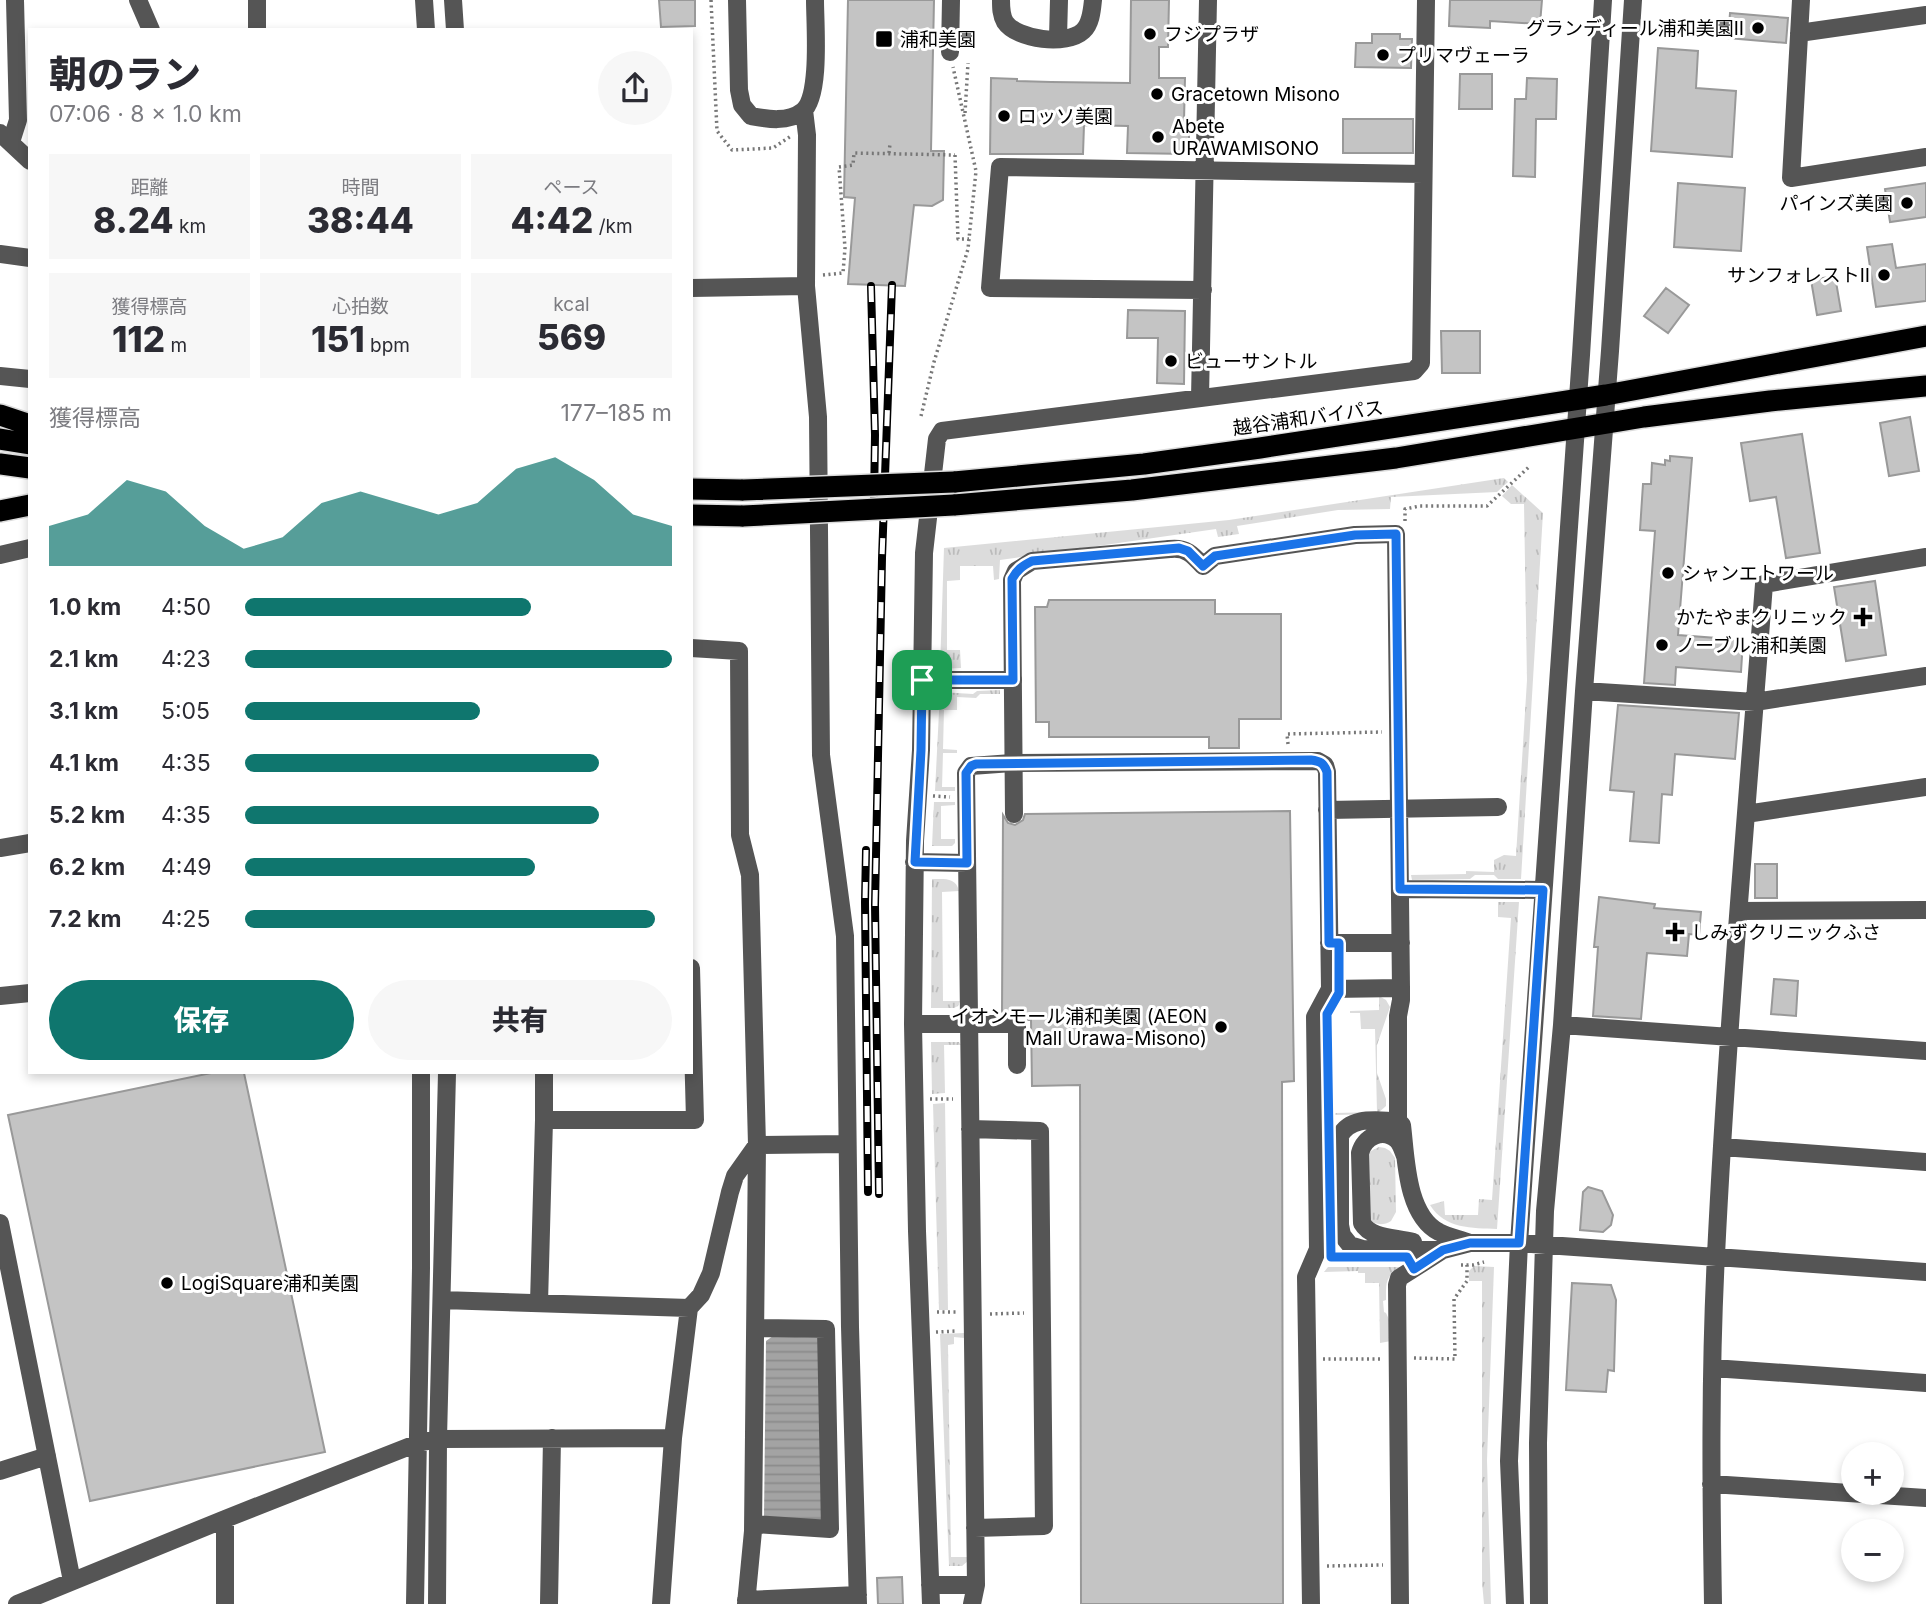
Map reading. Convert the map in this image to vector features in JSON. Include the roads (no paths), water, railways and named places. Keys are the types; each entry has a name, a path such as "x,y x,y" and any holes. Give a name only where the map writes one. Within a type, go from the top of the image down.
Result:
{"highway":[{"name":"越谷浦和バイパス","path":"693,489 743,490 954,482 1144,464 1260,449 1606,395 1926,336"},
{"path":"693,515 743,516 954,505 1146,488 1396,458 1644,417 1770,401 1926,386"},
{"path":"0,415 28,424"},
{"path":"0,439 28,444"},
{"path":"0,464 28,468"},
{"path":"0,510 28,505"}],"street":[{"path":"15,0 18,120 5,137 28,159"},
{"path":"138,0 150,28"},
{"path":"257,0 257,28"},
{"path":"424,0 426,28"},
{"path":"453,0 455,28"},
{"path":"737,0 739,89 742,105 751,116 769,120 789,118 804,110 811,97 815,80 816,0"},
{"path":"950,52 951,0"},
{"path":"1001,0 1004,21 1012,29 1032,37 1058,38 1077,35 1085,30 1091,19 1093,0"},
{"path":"1058,38 1059,0"},
{"path":"1200,398 1208,0"},
{"path":"931,1604 917,1244 913,1024 924,553 937,439 942,431 1414,371 1421,363 1426,0"},
{"path":"1516,1604 1509,1461 1519,1243 1604,0"},
{"path":"1539,1604 1538,1443 1544,1245 1562,1025 1633,0"},
{"path":"1801,0 1791,178 1926,157"},
{"path":"1799,33 1926,15"},
{"path":"693,648 739,651 740,835 750,875 757,1145 754,1524 746,1602 858,1600 850,1327 845,936 821,755 818,416 806,286 807,135 804,110"},
{"path":"1203,289 990,288 1000,167 1423,174"},
{"path":"0,254 28,258"},
{"path":"693,288 806,286"},
{"path":"0,376 28,379"},
{"path":"1014,814 1012,579 1016,571 1032,561 1179,548 1188,551 1203,566 1215,556 1355,535 1396,534 1401,943 1398,1121 1402,1125 1411,1189 1423,1220 1437,1231 1470,1243"},
{"path":"0,555 28,548"},
{"path":"1713,1604 1711,1485 1716,1257 1729,1038 1764,584 1926,557"},
{"path":"1584,691 1755,702 1926,676"},
{"path":"922,680 1013,680"},
{"path":"972,1604 976,1585 966,773 976,764 1318,761 1325,765 1327,772 1330,989 1315,1017 1318,1249 1306,1276 1311,1604"},
{"path":"1746,814 1926,787"},
{"path":"1327,810 1498,807"},
{"path":"0,848 28,843"},
{"path":"915,862 967,863"},
{"path":"1400,889 1543,890"},
{"path":"1739,911 1926,910"},
{"path":"1329,943 1401,943"},
{"path":"1330,989 1401,988"},
{"path":"0,996 28,993"},
{"path":"544,1120 695,1120 693,1024"},
{"path":"913,1024 1017,1024 1017,1065"},
{"path":"1562,1025 1926,1051"},
{"path":"415,1604 421,1268 421,1074"},
{"path":"438,1604 447,1074"},
{"path":"539,1303 544,1074"},
{"path":"1398,1121 1359,1121 1344,1129 1340,1136 1340,1225 1342,1235 1350,1245 1363,1249 1443,1250 1470,1243 1519,1243 1926,1272"},
{"path":"970,1129 1040,1131 1042,1287 1044,1526 975,1528"},
{"path":"1407,1160 1396,1139 1389,1136 1374,1135 1362,1144 1362,1223 1374,1234 1443,1250"},
{"path":"757,1145 847,1144"},
{"path":"661,1604 673,1438 689,1308 701,1296 711,1273 735,1176 757,1145"},
{"path":"1722,1147 1926,1161"},
{"path":"0,1223 72,1581"},
{"path":"1401,1604 1397,1285 1399,1278 1443,1250"},
{"path":"442,1300 689,1308"},
{"path":"754,1524 830,1529 826,1329 756,1328"},
{"path":"1713,1368 1926,1383"},
{"path":"549,1604 552,1438"},
{"path":"17,1604 418,1443 439,1439 673,1438"},
{"path":"0,1471 47,1456"},
{"path":"1711,1485 1926,1498"},
{"path":"225,1519 226,1604"},
{"path":"930,1585 976,1585"}],"railway":[{"path":"879,1194 875,905 882,558 892,285"},
{"path":"871,286 874,503"},
{"path":"866,850 868,1192"}],"place":[{"name":"グランディール浦和美園Ⅱ","path":"1758,28"},
{"name":"フジプラザ","path":"1150,34"},
{"name":"浦和美園","path":"884,39"},
{"name":"プリマヴェーラ","path":"1383,55"},
{"name":"Gracetown Misono","path":"1157,94"},
{"name":"ロッソ美園","path":"1004,116"},
{"name":"Abete URAWAMISONO","path":"1158,137"},
{"name":"パインズ美園","path":"1907,203"},
{"name":"サンフォレストⅡ","path":"1884,275"},
{"name":"ビューサントル","path":"1171,361"},
{"name":"シャンエトワール","path":"1668,573"},
{"name":"かたやまクリニック","path":"1863,617"},
{"name":"ノーブル浦和美園","path":"1662,645"},
{"name":"しみずクリニックふさ","path":"1675,932"},
{"name":"イオンモール浦和美園 (AEON Mall Urawa-Misono)","path":"1221,1027"},
{"name":"LogiSquare浦和美園","path":"167,1283"}]}
